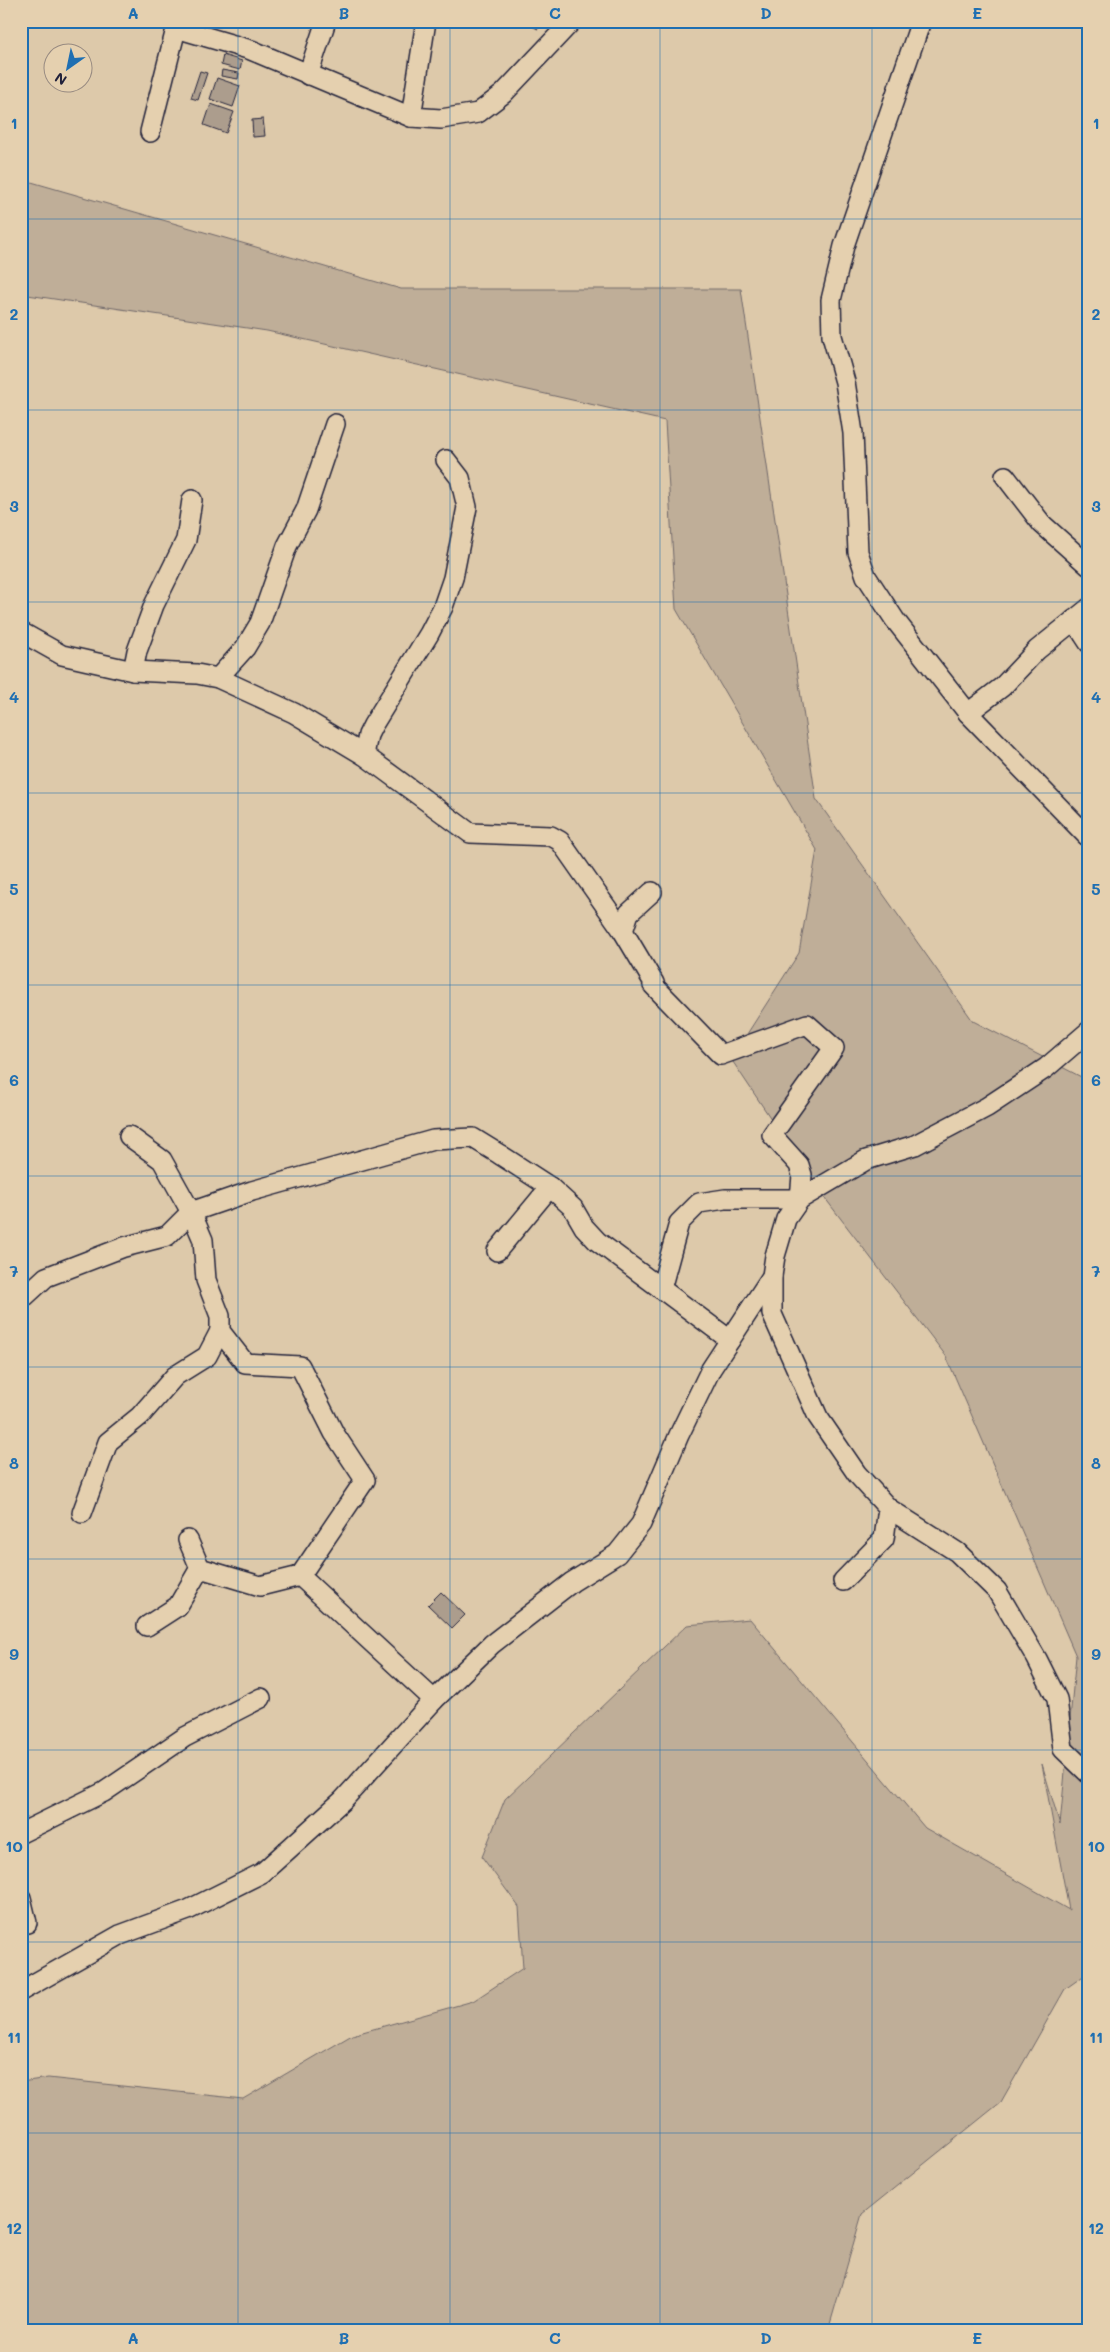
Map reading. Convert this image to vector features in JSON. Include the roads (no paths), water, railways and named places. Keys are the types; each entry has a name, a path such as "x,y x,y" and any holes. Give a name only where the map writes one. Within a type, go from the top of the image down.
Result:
{"street":[{"path":"308,75 326,21"},
{"path":"411,117 426,21"},
{"path":"150,132 177,25 251,50 411,117 441,119 478,113 503,94 572,21"},
{"path":"921,21 844,246 831,300 832,336 845,382 852,433 858,552 866,576 895,620 968,713 1089,838"},
{"path":"218,678 245,648 260,623 287,546 306,510 335,424"},
{"path":"364,755 368,735 429,634 443,607 454,578 467,507 460,478 446,460"},
{"path":"1005,476 1042,524 1089,566"},
{"path":"133,670 137,651 154,605 186,540 192,500"},
{"path":"968,713 1002,686 1038,650 1089,608"},
{"path":"1074,620 1089,643"},
{"path":"21,632 62,656 133,670 197,674 218,678 294,713 364,755 470,833 551,836 560,841 623,931 654,983 653,985 721,1055 807,1024 834,1048 772,1135 800,1165 802,1175 800,1199"},
{"path":"623,931 629,913 652,892"},
{"path":"1089,1031 1046,1068 988,1107 915,1145 866,1160 800,1199 786,1218 775,1256 772,1276 772,1314 818,1417 857,1474 888,1508 957,1552 997,1591 1037,1659 1057,1699 1063,1749 1089,1774"},
{"path":"82,1513 108,1442 140,1416 175,1376 207,1356 220,1331 220,1316 206,1280 203,1240 191,1212 162,1160 128,1136"},
{"path":"21,1300 46,1277 124,1247 167,1236 191,1212 252,1191 433,1140 473,1138 550,1187 573,1208 584,1227 597,1241 730,1340"},
{"path":"497,1251 550,1187"},
{"path":"661,1289 679,1223 698,1203 725,1199 800,1199"},
{"path":"21,1991 120,1935 188,1910 262,1873 343,1800 434,1700 492,1644 572,1582 617,1554 641,1524 711,1369 772,1276"},
{"path":"200,1568 260,1586 300,1576 365,1480 334,1433 300,1366 245,1363 220,1331"},
{"path":"843,1581 884,1539 888,1508"},
{"path":"188,1540 200,1568"},
{"path":"147,1626 178,1606 200,1568"},
{"path":"300,1576 434,1700"},
{"path":"21,1833 104,1792 185,1737 261,1698"},
{"path":"21,1898 27,1923"}]}
